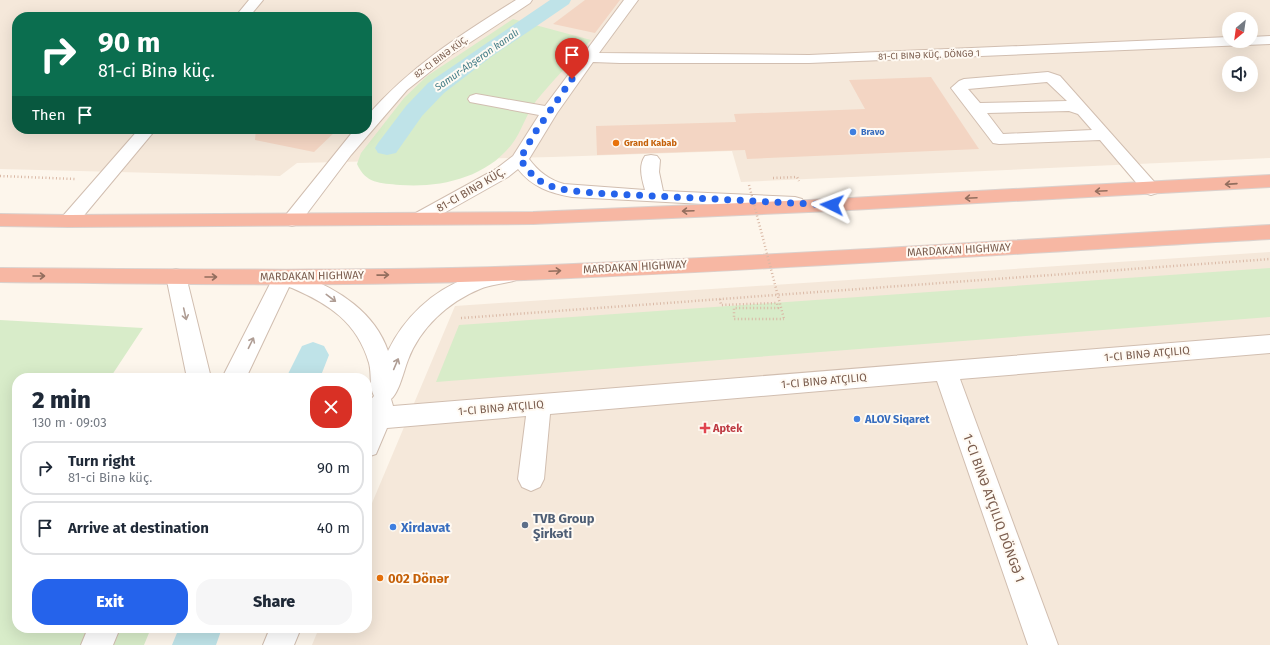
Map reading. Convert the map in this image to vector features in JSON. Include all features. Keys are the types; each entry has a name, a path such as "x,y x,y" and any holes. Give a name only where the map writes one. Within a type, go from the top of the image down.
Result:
{"highway":[{"path":"0,220 69,221 533,218 832,205 1150,189 1270,181"},
{"name":"MARDAKAN HIGHWAY","path":"0,275 283,277 522,273 1270,232"}],"street":[{"path":"246,12 256,0"},
{"name":"82-CI BINƏ KÜÇ.","path":"372,120 389,101 414,77 462,42 525,0"},
{"name":"81-CI BINƏ KÜÇ.","path":"420,218 502,173 520,159 534,134 549,112 631,0"},
{"name":"81-CI BINƏ KÜÇ. DÖNGƏ 1","path":"588,57 620,59 747,60 960,68 1270,40"},
{"path":"1105,135 999,139 959,88 960,85 964,84 960,68 1055,79 1105,135 1150,189"},
{"path":"476,100 549,112"},
{"path":"976,108 1069,106 1084,112"},
{"path":"69,221 106,180 144,134"},
{"path":"292,220 360,134"},
{"path":"520,159 537,179 552,186 570,191 832,205"},
{"path":"651,160 650,172 655,196"},
{"path":"372,433 378,418 384,392 404,343 414,326 454,291 475,282 522,273"},
{"path":"176,276 198,373"},
{"path":"236,373 283,277 306,285 325,294 353,314 374,342 382,365 384,392"},
{"path":"378,418 1270,344"},
{"path":"945,371 1043,645"},
{"path":"531,478 539,405"},
{"path":"96,645 102,633"},
{"path":"278,645 284,633"}],"path":[{"path":"0,176 106,180"},
{"path":"720,299 721,305 777,303 778,308 734,308 734,319 784,319 749,185"},
{"path":"460,318 1270,259"}],"shaded area":[{"path":"0,0 1270,0 1270,158 741,182 732,151 297,163 280,176 0,169"},
{"path":"1270,252 1270,645 312,645 317,633 372,633 372,503 455,306"}],"green space":[{"path":"513,19 591,40 536,101 529,111 519,134 512,144 501,156 476,173 446,182 431,185 400,185 380,183 369,179 361,171 357,164 361,153 404,98 427,76"},
{"path":"1270,268 1270,317 436,382 459,325"},
{"path":"0,320 143,328 113,373 12,373 12,633 149,633 144,645 0,645"}],"building":[{"path":"585,0 620,0 595,33 553,24"},
{"name":"Bravo","path":"931,77 979,149 747,159 745,150 597,155 596,126 736,122 734,114 865,109 849,80"},
{"path":"256,134 333,134 314,152 255,140"}],"waterway":[{"name":"Samur-Abşeron kanalı","path":"387,148 414,111 436,88 484,53 562,0"},
{"name":"Samur-Abşeron kanalı","path":"305,373 313,355"},
{"name":"Samur-Abşeron kanalı","path":"194,645 199,633"}],"place":[{"name":"Bravo","path":"853,132"},
{"name":"Grand Kabab","path":"616,143"},
{"name":"ALOV Siqaret","path":"857,419"},
{"name":"Aptek","path":"705,428"},
{"name":"TVB Group Şirkəti","path":"525,525"},
{"name":"Xirdavat","path":"393,527"},
{"name":"002 Dönər","path":"380,578"}],"route":[{"path":"572,79 534,134 520,159 537,179 552,186 570,191 832,205"}]}
